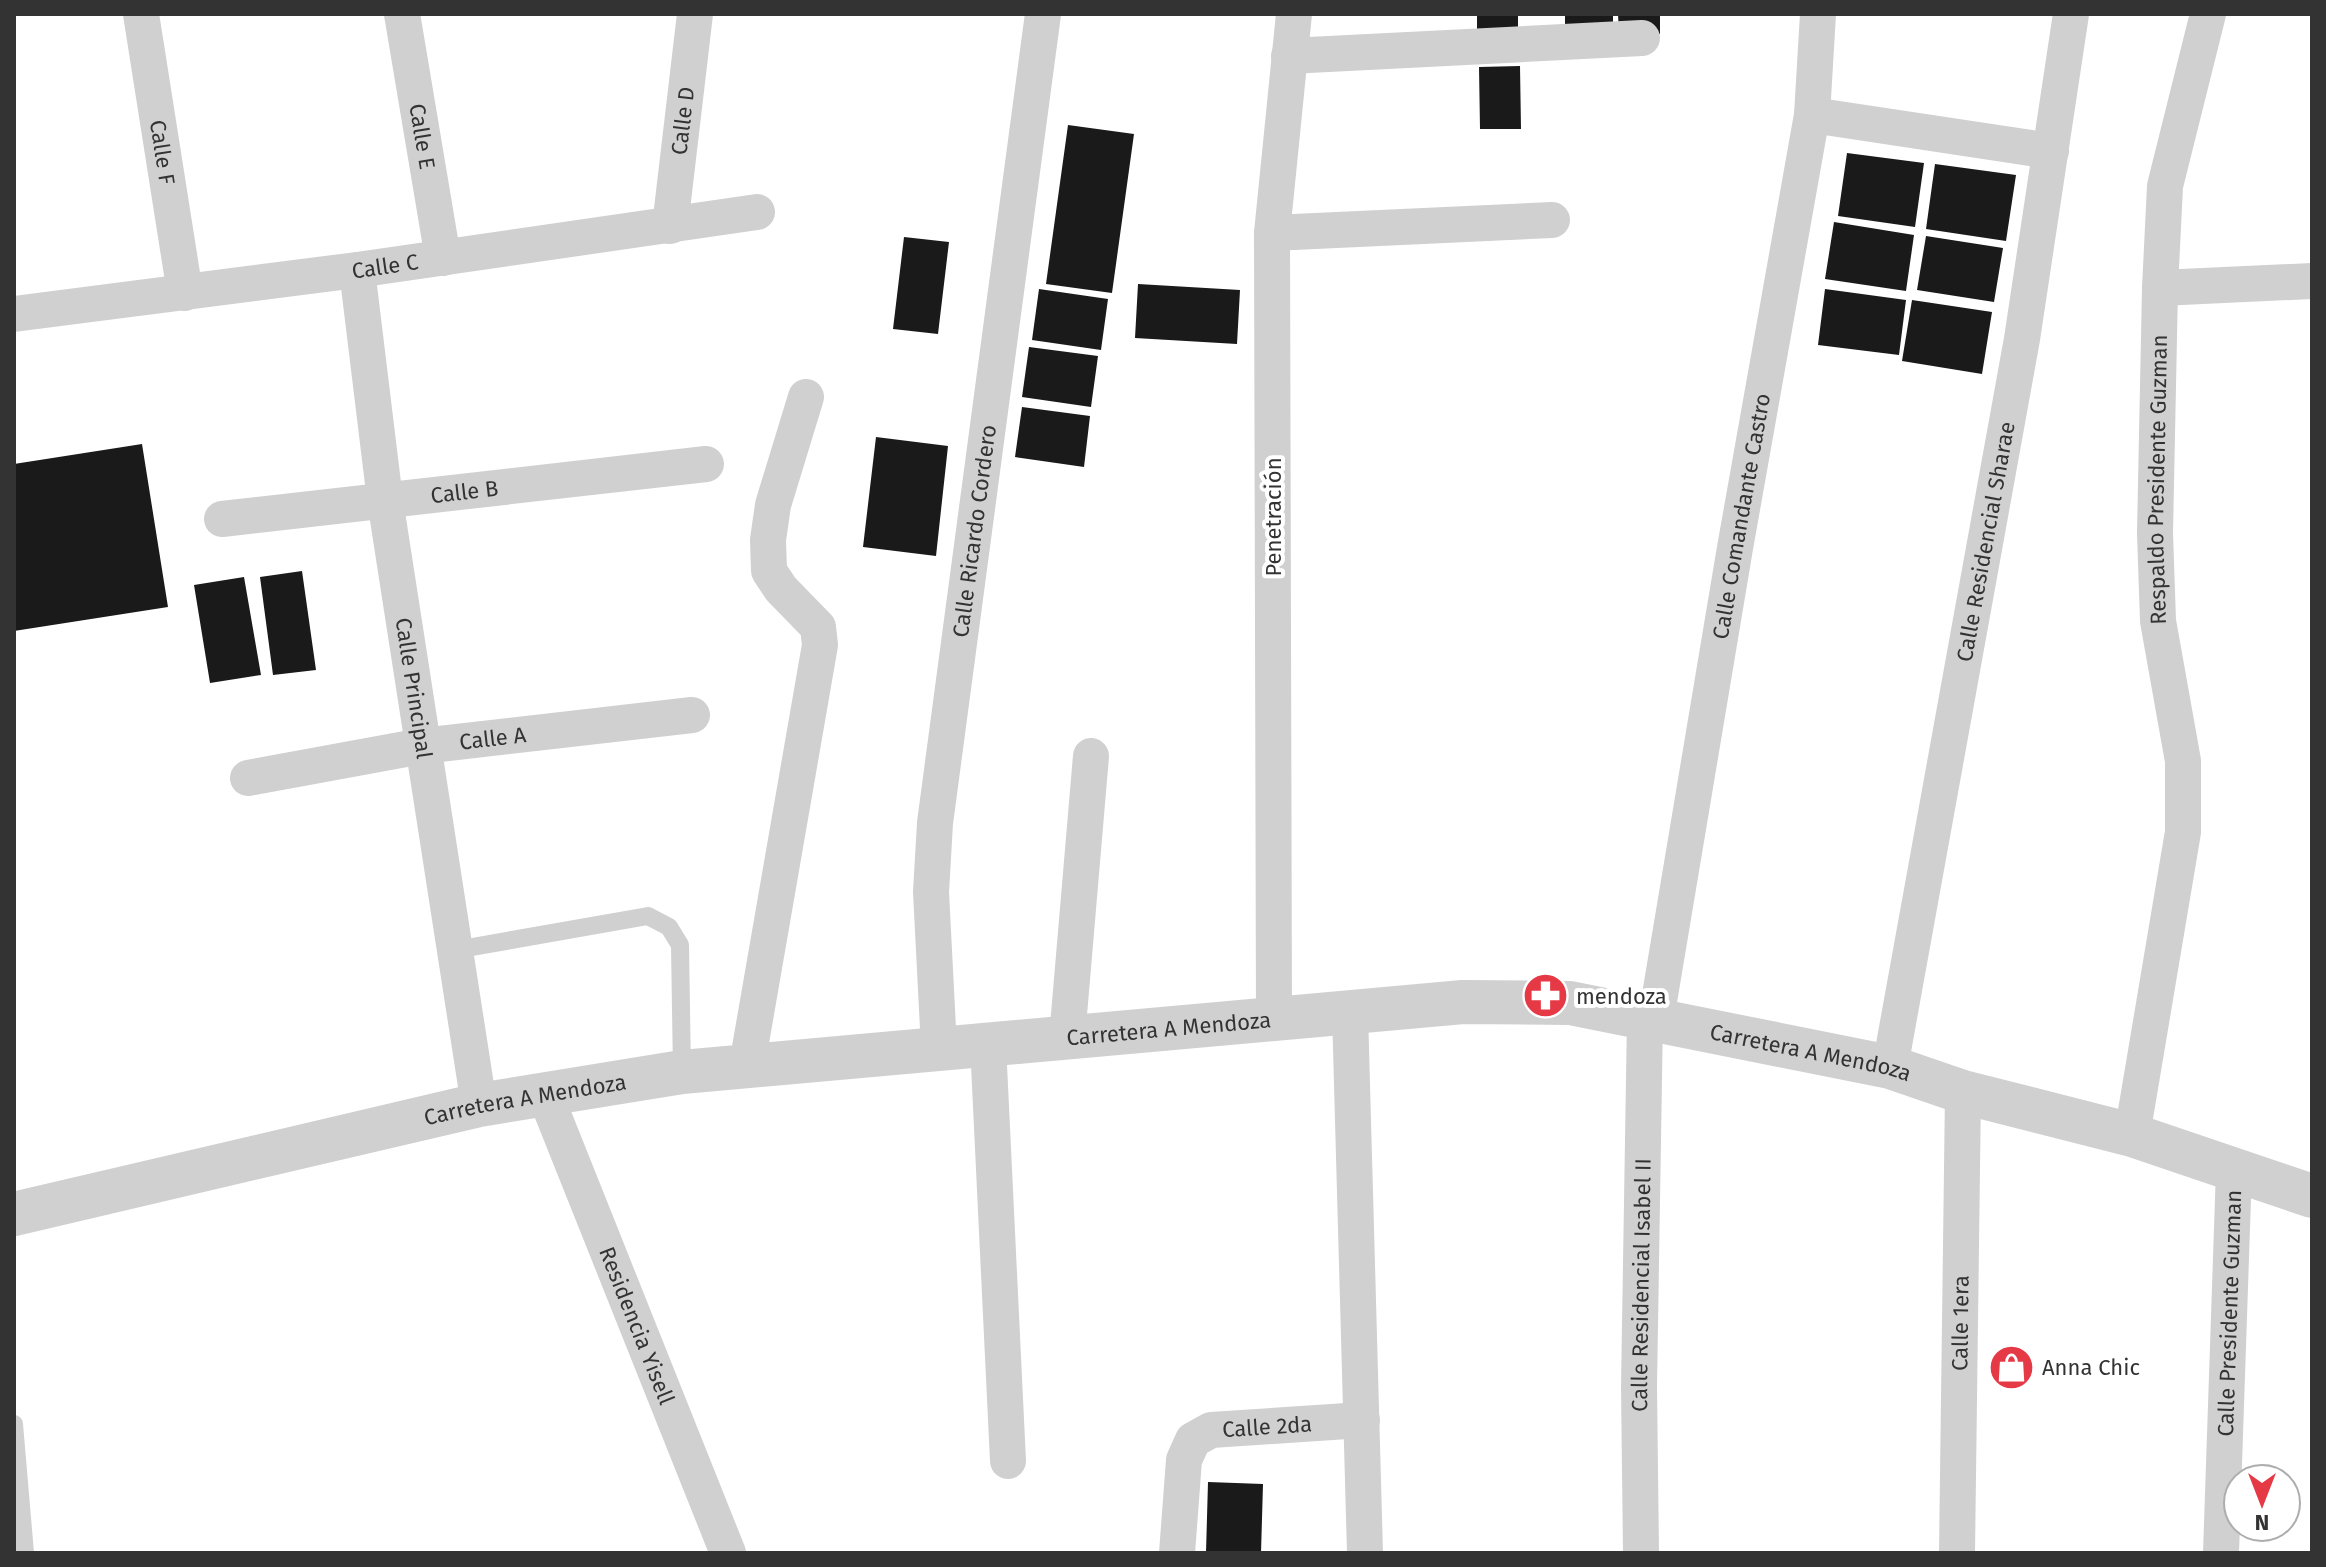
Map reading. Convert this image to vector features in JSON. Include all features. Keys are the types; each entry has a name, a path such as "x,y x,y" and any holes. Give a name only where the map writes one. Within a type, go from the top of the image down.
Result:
{"street":[{"name":"Calle F","path":"141,14 185,293"},
{"name":"Calle E","path":"402,14 443,258"},
{"name":"Calle D","path":"670,226 695,14"},
{"name":"Calle Ricardo Cordero","path":"939,1048 931,892 935,823 1043,14"},
{"name":"Penetración","path":"1274,1021 1272,233 1294,14"},
{"name":"Calle Comandante Castro","path":"1650,1018 1812,115 1818,14"},
{"name":"Calle Residencial Sharae","path":"1890,1067 2022,339 2071,14"},
{"name":"Respaldo Presidente Guzman","path":"2132,1135 2183,832 2183,761 2158,621 2155,533 2165,186 2208,14"},
{"path":"1289,56 1642,38"},
{"path":"1812,115 2051,151"},
{"name":"Calle C","path":"14,314 357,270 757,212"},
{"path":"1272,233 1552,220"},
{"name":"Calle Principal","path":"357,270 385,500 479,1105"},
{"path":"2160,288 2312,281"},
{"path":"747,1065 820,645 818,627 781,589 769,571 768,540 773,505 806,397"},
{"name":"Calle B","path":"222,519 706,464"},
{"name":"Calle A","path":"248,778 422,746 692,715"},
{"path":"1067,1038 1091,756"},
{"name":"Carretera A Mendoza","path":"14,1214 479,1105 546,1097 682,1072 1463,1002 1570,1003 1890,1067 1963,1092 2132,1135 2312,1196"},
{"path":"1350,1012 1365,1553"},
{"name":"Calle Residencial Isabel II","path":"1641,1553 1639,1387 1650,1018"},
{"path":"988,1044 1008,1461"},
{"name":"Calle 1era","path":"1957,1553 1963,1092"},
{"name":"Residencia Yisell","path":"546,1097 728,1553"},
{"name":"Calle Presidente Guzman","path":"2221,1553 2234,1169"},
{"name":"Calle 2da","path":"1177,1553 1184,1460 1193,1440 1211,1430 1362,1420"}],"lane":[{"path":"455,950 648,916 669,927 680,945 682,1072"},
{"path":"14,1424 25,1553"}],"building":[{"path":"1477,14 1518,14 1518,35 1477,35"},
{"path":"1565,14 1613,14 1613,37 1565,38"},
{"path":"1618,14 1660,14 1660,34 1619,34"},
{"path":"1520,66 1521,129 1480,129 1479,67"},
{"path":"1068,125 1134,134 1112,293 1046,284"},
{"path":"1847,153 1924,163 1915,227 1838,216"},
{"path":"1935,164 2016,175 2006,241 1926,229"},
{"path":"1834,222 1914,235 1906,291 1825,279"},
{"path":"1926,236 2003,248 1994,302 1917,290"},
{"path":"904,237 949,242 938,334 893,329"},
{"path":"1138,284 1240,290 1237,344 1135,338"},
{"path":"1039,289 1108,299 1101,350 1032,340"},
{"path":"1825,289 1906,300 1899,355 1818,345"},
{"path":"1912,300 1992,312 1982,374 1902,361"},
{"path":"1029,347 1098,356 1091,407 1022,397"},
{"path":"1022,407 1090,416 1084,467 1015,457"},
{"path":"876,437 948,446 936,556 863,547"},
{"path":"142,444 168,607 14,631 14,464"},
{"path":"302,571 316,670 273,675 260,577"},
{"path":"244,577 261,675 210,683 194,585"},
{"path":"1208,1482 1263,1484 1261,1553 1206,1553"}],"place":[{"name":"mendoza","path":"1545,996"},
{"name":"Anna Chic","path":"2011,1367"}]}
